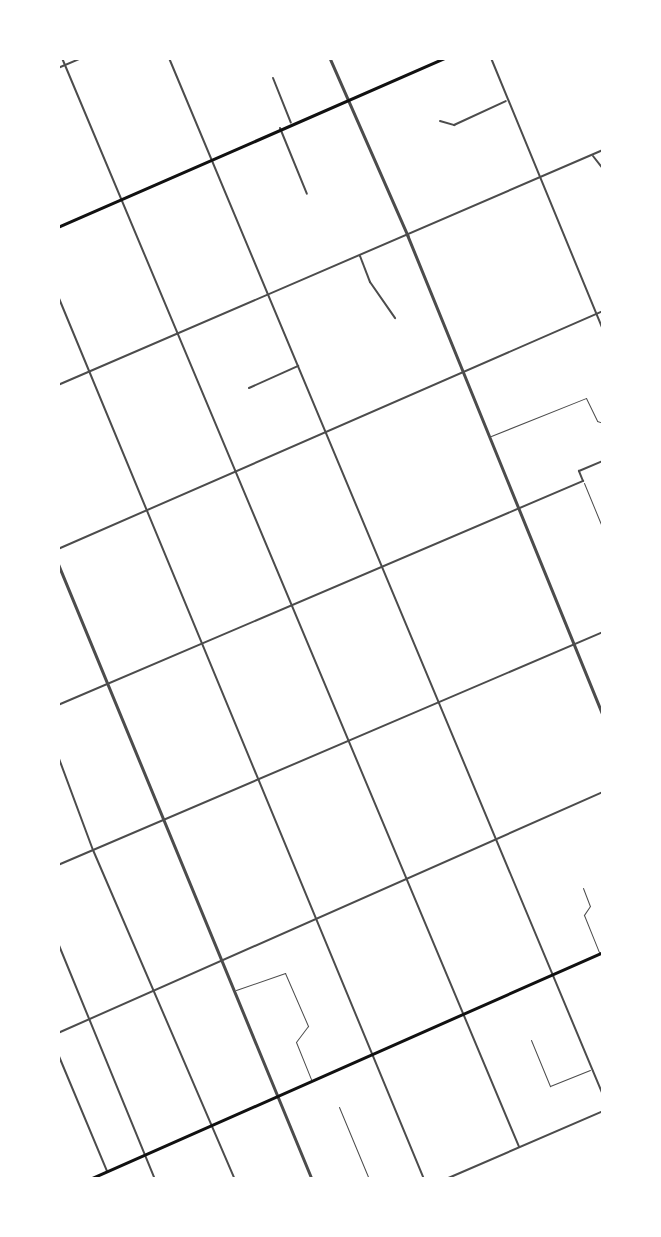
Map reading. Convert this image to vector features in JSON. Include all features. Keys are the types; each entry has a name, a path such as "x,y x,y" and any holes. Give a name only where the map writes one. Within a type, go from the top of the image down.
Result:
{"main road":[{"path":"58,227 444,58"},
{"path":"90,1179 602,953"}],"street":[{"path":"62,58 351,741 519,1147"},
{"path":"58,68 82,58"},
{"path":"169,58 384,566 603,1095"},
{"path":"330,58 408,236 603,715"},
{"path":"491,58 603,330"},
{"path":"273,78 291,124"},
{"path":"440,121 454,125 507,100"},
{"path":"281,128 307,194"},
{"path":"58,384 603,150"},
{"path":"592,155 603,169"},
{"path":"359,256 370,282 395,318"},
{"path":"58,296 149,509 424,1179"},
{"path":"58,549 603,311"},
{"path":"249,388 299,366"},
{"path":"58,705 583,481 579,471 603,461"},
{"path":"58,563 312,1179"},
{"path":"58,866 603,632"},
{"path":"58,756 93,850 235,1179"},
{"path":"58,1033 603,792"},
{"path":"58,943 155,1179"},
{"path":"58,1054 107,1171"},
{"path":"446,1179 603,1111"}],"lane":[{"path":"489,437 586,398 597,421 603,423"},
{"path":"583,481 603,530"},
{"path":"583,888 590,906 584,915 602,953"},
{"path":"234,991 285,973 308,1027 296,1042 312,1079"},
{"path":"531,1040 550,1086 592,1069"},
{"path":"339,1107 369,1179"}]}
